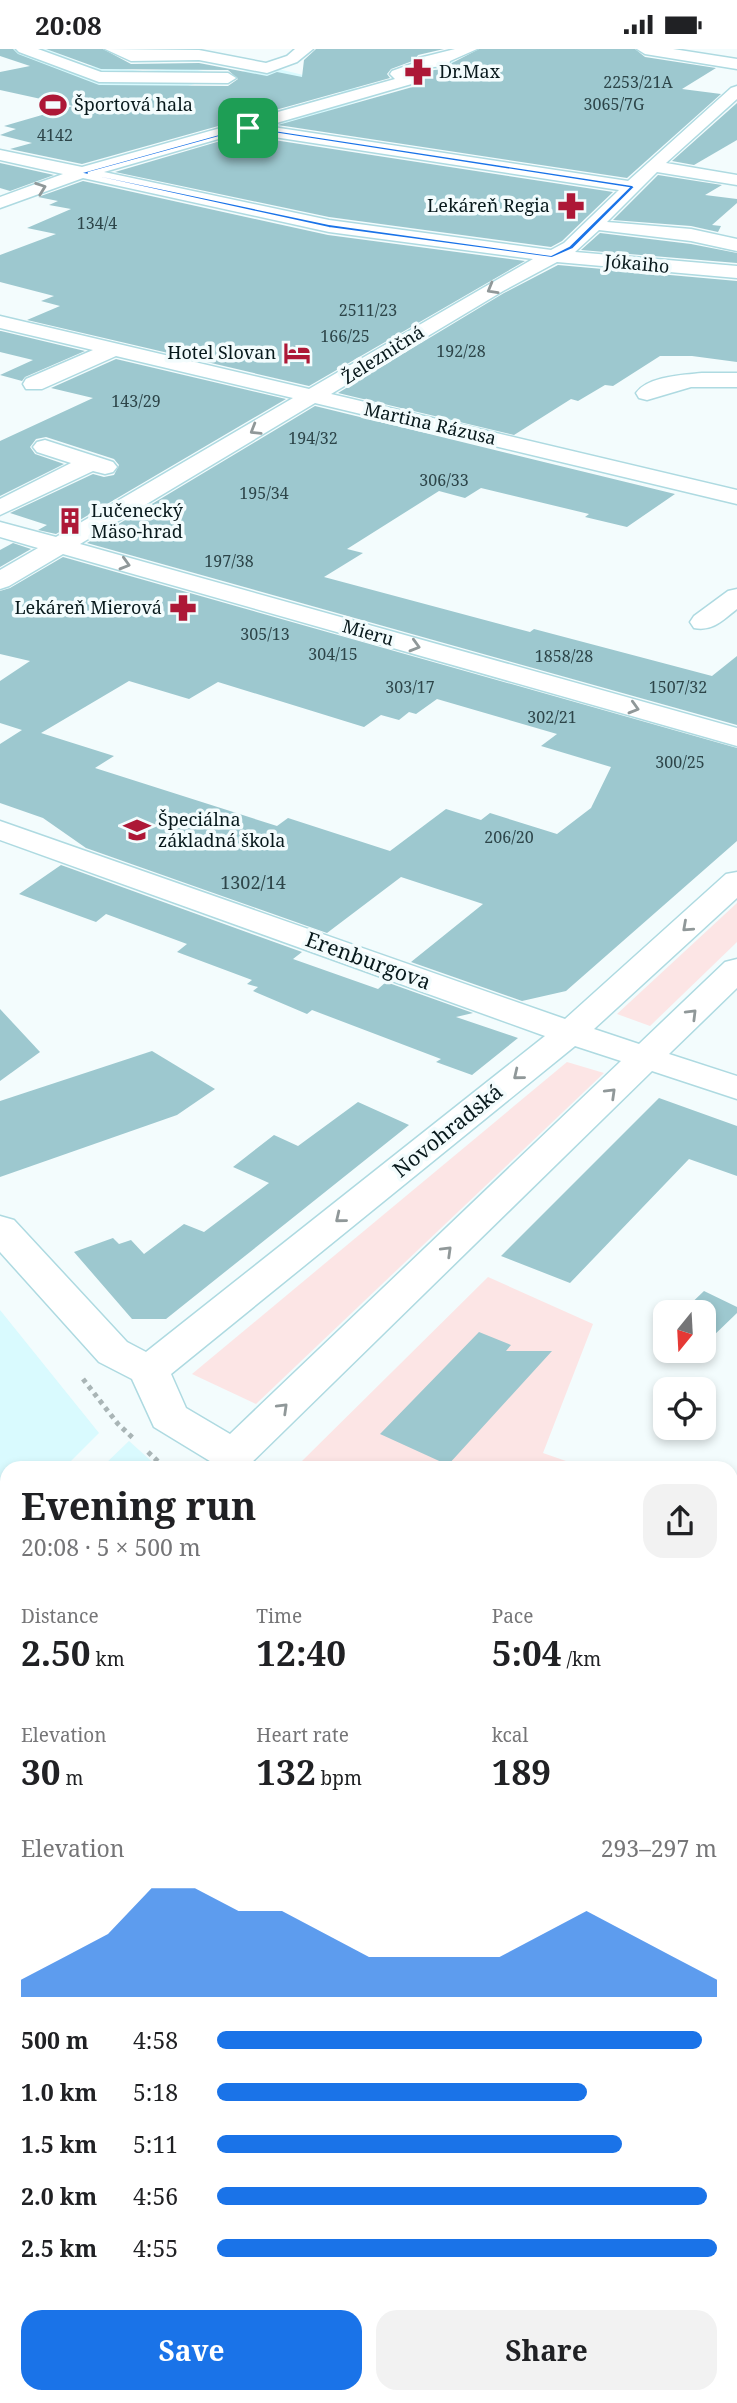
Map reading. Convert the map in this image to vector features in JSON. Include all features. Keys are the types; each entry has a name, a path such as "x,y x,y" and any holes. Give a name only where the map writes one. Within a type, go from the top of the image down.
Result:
{"street":[{"path":"24,49 99,77 228,78"},
{"path":"113,49 131,56 199,55 267,68 292,59 305,49"},
{"path":"0,202 81,173 248,128 410,80 398,74 469,49"},
{"path":"645,49 737,61"},
{"path":"677,49 737,61"},
{"path":"267,68 273,75 286,78"},
{"path":"323,86 361,95"},
{"name":"Železničná","path":"0,582 408,339 571,247 698,123 737,91"},
{"path":"248,128 632,187"},
{"name":"Jókaiho","path":"0,155 329,226 552,256 737,272"},
{"path":"662,169 737,180"},
{"path":"606,227 691,236 737,245"},
{"name":"Martina Rázusa","path":"0,322 737,496"},
{"path":"34,384 114,349"},
{"path":"647,393 664,385 695,379 737,380"},
{"path":"45,447 113,469"},
{"path":"0,508 90,463"},
{"name":"Mieru","path":"0,529 737,737"},
{"path":"703,622 737,597"},
{"name":"Erenburgova","path":"0,830 646,1059 737,1088"},
{"name":"Novohradská","path":"149,1371 571,1032 737,881"},
{"path":"238,1461 737,969"},
{"path":"0,1228 113,1352 149,1371 169,1417 235,1461"}],"path":[{"path":"76,1370 118,1424 137,1442"},
{"path":"146,1451 157,1461"}],"shaded area":[{"path":"0,49 46,49 89,66 143,71 187,68 229,76 262,65 361,89 396,78 389,76 418,64 413,57 444,56 451,58 458,65 426,66 405,74 428,79 270,130 249,127 350,94 248,74 224,81 210,79 138,102"},
{"path":"737,903 737,942 650,1026 617,1014"},
{"path":"567,1062 604,1073 256,1404 192,1374"},
{"path":"488,1277 593,1324 543,1453 566,1461 302,1461"},
{"path":"0,1310 99,1433 71,1461 0,1461"},
{"path":"129,1441 151,1461 108,1461"}],"building":[{"path":"0,49 13,49 18,54 99,85 228,86 238,79 228,70 101,69 46,49 103,49 131,64 199,63 267,76 277,72 302,77 304,60 316,49 444,49 418,55 415,60 391,69 387,74 390,78 82,164 10,149 32,143 0,135 16,129 4,126 73,106 0,90 0,72 30,66 0,56"},
{"path":"479,49 635,49 645,57 716,68 682,89 721,94 627,178 278,125 416,86 420,80 416,76 448,69 452,63"},
{"path":"737,103 737,140 694,165 672,161"},
{"path":"251,132 255,137 261,138 613,192 562,241 551,247 329,217 115,172"},
{"path":"0,163 54,175 10,191 0,188"},
{"path":"658,175 722,185 705,195 737,199 737,203 712,225 721,226 718,232 691,226 613,220"},
{"path":"83,181 328,235 525,261 309,386 27,320 60,306 41,301 54,296 0,282 0,255 56,234 27,228 71,209 49,205 58,201 38,197"},
{"path":"600,233 691,244 737,253 737,263 581,250"},
{"path":"558,265 737,281 737,362 692,356 660,356 613,386 605,385 578,401 571,399 514,435 338,393 504,293"},
{"path":"0,331 85,351 25,377 22,381 0,375 33,360 0,352"},
{"path":"116,359 286,399 56,534 38,530 47,525 10,513 93,474 104,477 114,475 119,465 114,459 46,437 36,439 30,447 35,454 64,464 0,496 0,441 93,398 51,388"},
{"path":"315,406 675,494 627,527 585,517 589,514 481,488 465,498 439,491 347,549 363,553 324,577 530,632 534,629 712,676 737,656 737,725 87,543"},
{"path":"13,543 31,549 0,567 0,550"},
{"path":"63,557 737,748 737,841 566,991 522,1001 411,962 483,904 401,877 327,933 86,848 43,818 0,803 0,744 22,730 0,723 0,681 30,661 0,654 0,591 10,588","holes":["129,681 189,699 218,682 364,727 381,715 399,720 409,712 416,714 437,699 557,734 541,746 611,767 591,808 557,834 490,813 481,820 446,809 390,851 288,818 277,826 95,768 114,756 41,733"]},
{"path":"61,865 302,952 293,959 378,989 386,982 473,1013 456,1017 518,1038 472,1075 436,1062 441,1059 312,1010 307,1014 253,991 258,987 247,984 252,980 177,952 187,944 106,914 96,922 19,894"},
{"path":"0,1009 40,1052 0,1081"},
{"path":"152,1051 215,1089 177,1115 0,1177 0,1101"},
{"path":"659,1098 737,1126 737,1176 689,1159 570,1283 501,1256"},
{"path":"358,1102 409,1125 166,1319 132,1319 74,1252 113,1238 119,1244 131,1240 144,1254 184,1224 204,1232 269,1183 233,1167 274,1135 298,1146"},
{"path":"704,1291 737,1307 737,1313 716,1333 716,1300 695,1300"},
{"path":"479,1332 511,1345 506,1351 552,1351 452,1461 439,1461 380,1434"}],"place":[{"name":"Dr.Max","path":"418,72"},
{"name":"Športová hala","path":"53,105"},
{"name":"Lekáreň Regia","path":"571,206"},
{"name":"Hotel Slovan","path":"297,353"},
{"name":"Lučenecký Mäso-hrad","path":"70,521"},
{"name":"Lekáreň Mierová","path":"183,608"},
{"name":"Špeciálna základná škola","path":"137,830"}],"route":[{"path":"248,128 436,157 632,187 571,247 552,256 329,226 81,173 248,128"}]}
